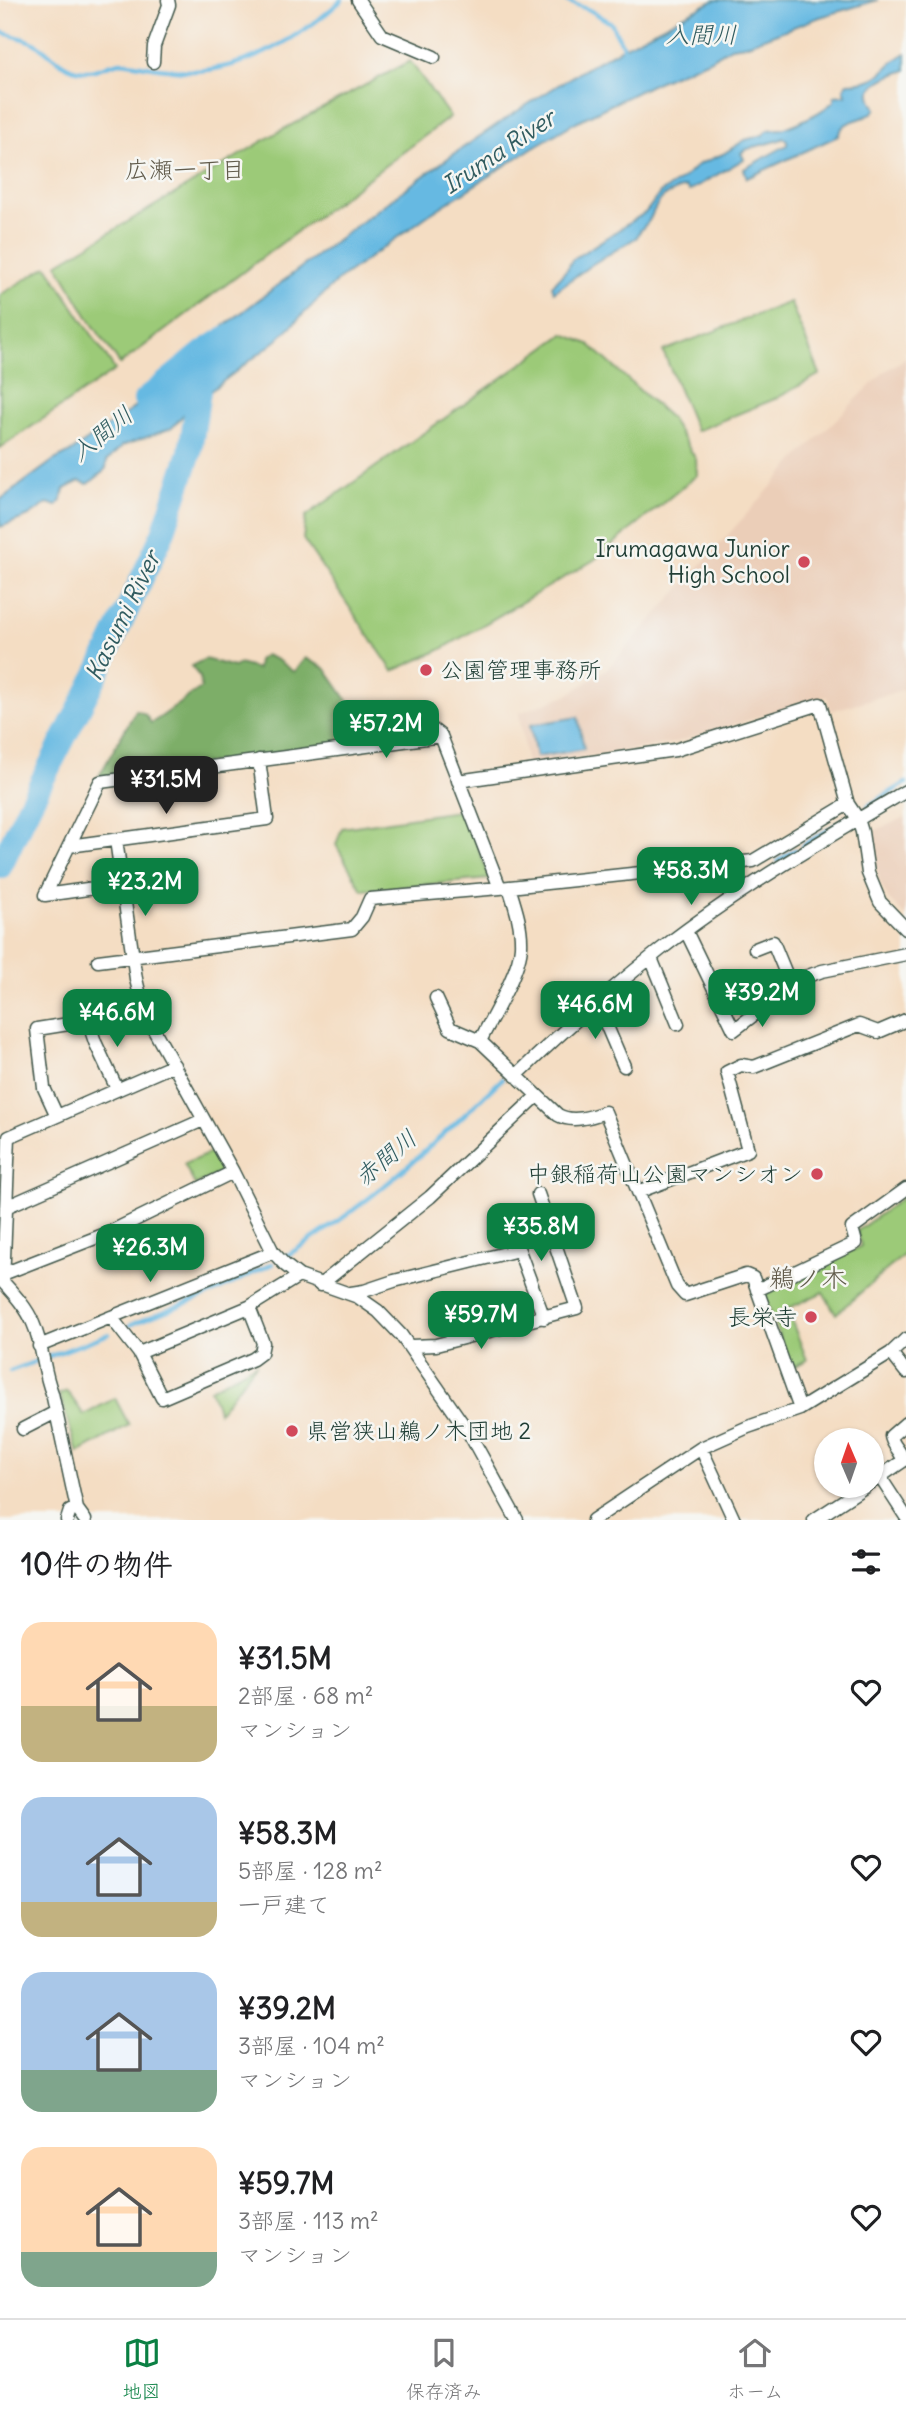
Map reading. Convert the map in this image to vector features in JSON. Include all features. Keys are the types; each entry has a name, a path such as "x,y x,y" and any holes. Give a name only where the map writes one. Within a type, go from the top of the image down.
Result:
{"street":[{"path":"153,62 154,46 169,5 168,0"},
{"path":"358,0 382,35 434,57"},
{"path":"458,781 675,750 820,704 848,804 858,819 868,873 880,902 906,929"},
{"path":"415,716 441,736 521,930 521,949 513,972 480,1041"},
{"path":"123,884 45,895 100,782 441,736"},
{"path":"69,846 267,819 259,760"},
{"path":"516,1076 551,1042 686,931 736,896 906,791"},
{"path":"98,961 352,929 370,899 753,862 848,804"},
{"path":"116,840 144,1012 233,1172 273,1251 299,1276 351,1293 378,1311 411,1346 469,1433 517,1520"},
{"path":"686,931 734,1030 802,978 822,971 906,954"},
{"path":"755,949 773,942 790,986"},
{"path":"650,958 678,1024"},
{"path":"436,998 450,1028 480,1041 563,1118 574,1119 605,1112 677,1286 684,1294 746,1275 753,1279 800,1409"},
{"path":"597,1003 624,1066"},
{"path":"57,1116 44,1088 37,1030 144,1012"},
{"path":"638,1192 748,1150 727,1072 741,1065 754,1068 859,1025 878,1032 906,1020"},
{"path":"88,1021 117,1089"},
{"path":"81,1515 33,1323 18,1298 3,1282 9,1137 174,1065"},
{"path":"320,1285 430,1197 537,1096"},
{"path":"6,1207 203,1119"},
{"path":"3,1274 108,1233 233,1172"},
{"path":"757,1290 856,1243 852,1228 906,1189"},
{"path":"411,1346 436,1345 577,1308 538,1194"},
{"path":"507,1218 544,1318"},
{"path":"351,1293 518,1250"},
{"path":"39,1346 273,1251"},
{"path":"138,1353 249,1307 299,1276"},
{"path":"111,1317 138,1353 162,1398 253,1359 261,1353 263,1343 249,1307"},
{"path":"593,1520 701,1448 748,1427 800,1409 891,1353 906,1339"},
{"path":"891,1353 906,1372"},
{"path":"23,1429 56,1412"},
{"path":"884,1474 903,1461 891,1441 891,1436 906,1423"},
{"path":"701,1448 734,1520"},
{"path":"884,1490 906,1517"},
{"path":"814,1520 848,1498"},
{"path":"67,1520 70,1511 81,1515"}],"shaded area":[{"name":"Irumagawa Junior High School","path":"906,358 906,689 831,711 827,696 674,743 527,766 519,713 569,694 608,668 798,457 884,372"},
{"path":"906,817 906,916 889,900 879,880 870,833"}],"green space":[{"path":"410,61 450,117 120,364 91,322 57,264 278,132"},
{"path":"47,266 115,370 0,448 0,295"},
{"path":"790,302 820,374 777,398 696,431 663,351"},
{"path":"564,334 589,344 670,418 696,459 697,475 594,560 440,650 393,671 303,539 306,516"},
{"path":"265,655 294,672 305,658 325,668 365,726 363,733 367,741 98,778 136,710 145,714 151,723 201,688 200,677 191,666 205,659 234,667 239,664 257,669 258,660"},
{"path":"464,810 490,879 362,890 336,845 342,828"},
{"path":"213,1152 224,1171 195,1185 184,1164"},
{"path":"906,1195 906,1253 836,1314 823,1292 787,1309 807,1360 791,1368 764,1294 861,1246 857,1231"},
{"path":"257,1363 219,1412 210,1389"},
{"path":"67,1391 84,1415 115,1398 129,1425 78,1453 59,1394"}],"water":[{"name":"入間川","path":"715,0 878,0 820,17 745,45 731,47 576,122 532,148 427,216 337,281 277,340 191,406 172,428 122,446 107,461 102,473 88,484 80,481 64,489 61,501 56,506 48,503 29,516 0,527 0,500 189,367 221,339 223,333 220,329 383,205 467,145 572,77 632,42"},
{"path":"906,53 906,70 885,78 872,88 870,97 876,109 871,114 845,125 838,136 747,178 744,169 787,145 787,140 784,138 745,150 741,153 744,159 689,191 685,187 666,195 637,237 554,292 552,286 572,260 646,212 660,193 699,164 723,154 745,140 763,135 768,130 785,128 811,117 834,101 834,96 846,95 844,88 848,83 876,77"},
{"path":"578,717 584,749 536,757 530,725"}],"waterway":[{"path":"0,32 32,42 65,65 80,71 121,62 192,71 233,65 273,49 342,0"},
{"path":"563,0 590,10 611,23 626,52"},
{"name":"入間川","path":"145,400 205,351 227,337"},
{"name":"Kasumi River","path":"0,867 101,666 163,533 190,452 202,371"},
{"name":"赤間川","path":"868,806 906,783"},
{"name":"赤間川","path":"802,846 844,820"},
{"name":"赤間川","path":"778,861 795,850"},
{"name":"赤間川","path":"514,1068 532,1052"},
{"name":"赤間川","path":"285,1257 344,1217 391,1180 502,1079"},
{"name":"赤間川","path":"130,1325 212,1293 272,1264"},
{"name":"赤間川","path":"10,1371 109,1334"}],"place":[{"name":"Irumagawa Junior High School","path":"804,562"},
{"name":"公園管理事務所","path":"426,670"},
{"name":"中銀稲荷山公園マンシオン","path":"817,1174"},
{"name":"長栄寺","path":"811,1317"},
{"name":"県営狭山鵜ノ木団地 2","path":"292,1431"}],"district":[{"name":"広瀬一丁目","path":"185,170"},
{"name":"鵜ノ木","path":"808,1278"}],"water label":[{"name":"Iruma River","path":"499,152"}]}
